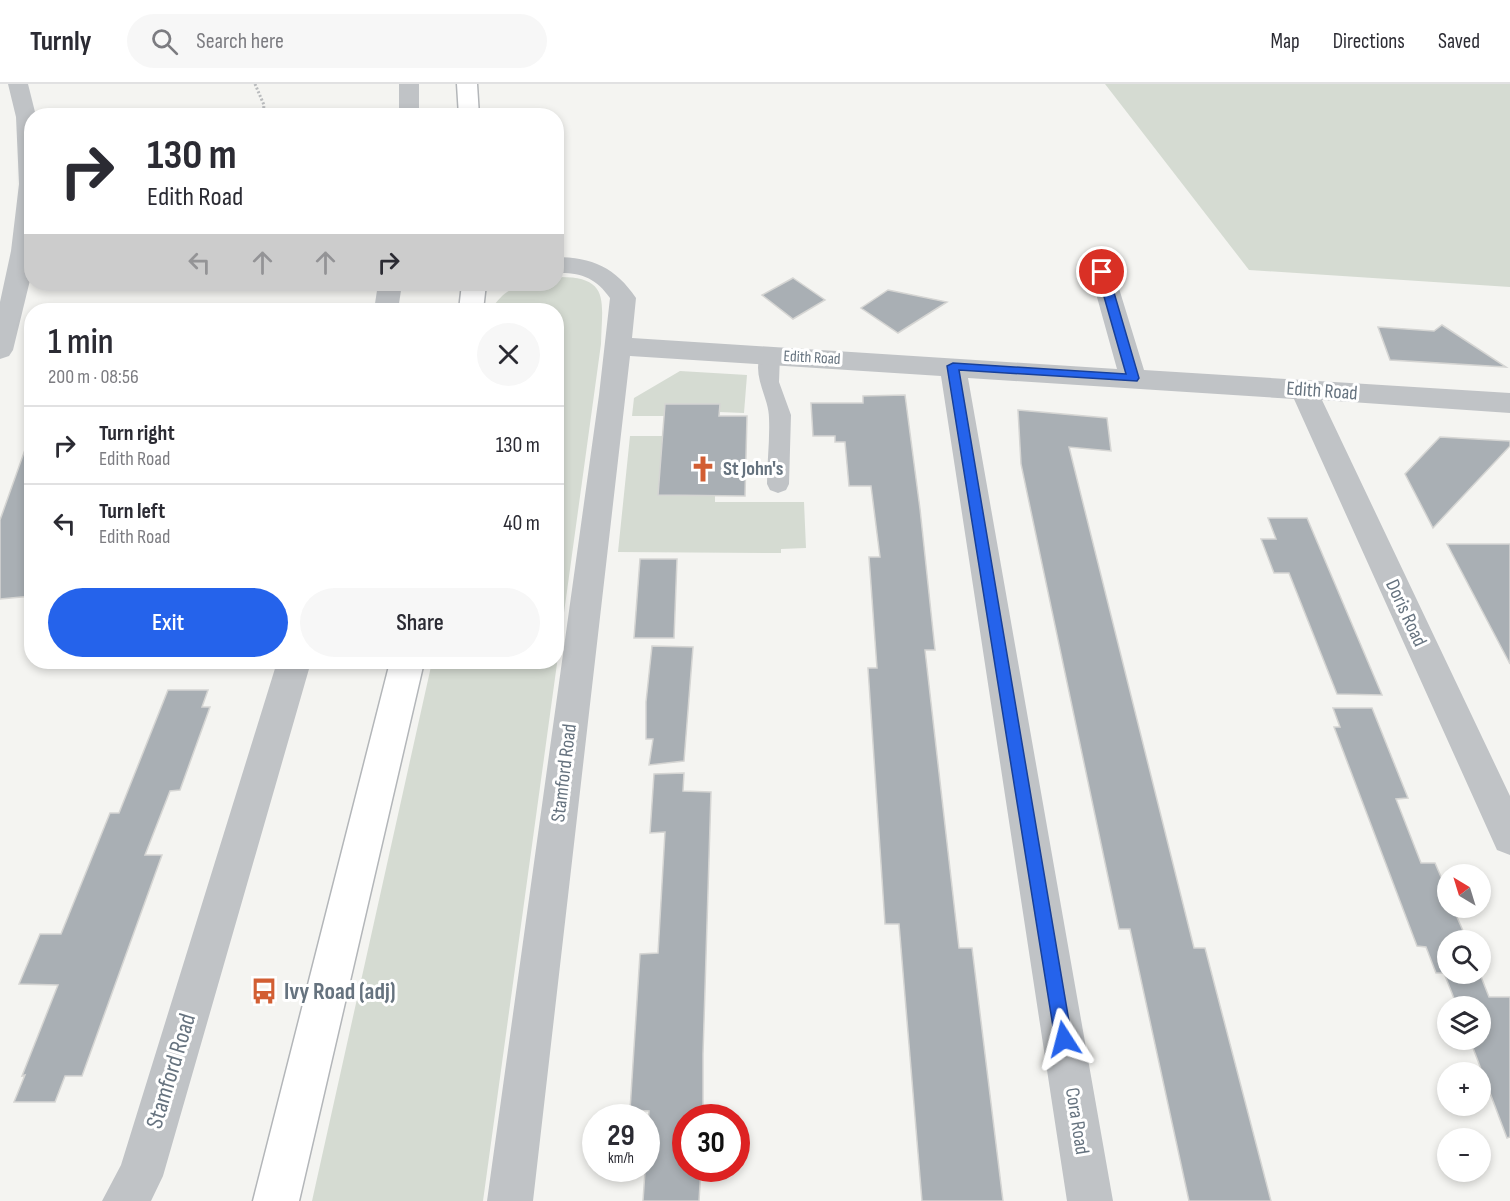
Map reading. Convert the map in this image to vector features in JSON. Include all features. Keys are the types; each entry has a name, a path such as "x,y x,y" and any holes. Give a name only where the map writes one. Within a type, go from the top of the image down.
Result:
{"main road":[{"path":"467,84 468,108"},
{"path":"276,1201 405,669"}],"street":[{"path":"18,84 24,114"},
{"path":"409,84 409,108"},
{"path":"0,350 5,314 24,241"},
{"path":"564,265 587,266 607,276 623,298 619,346"},
{"path":"1102,272 1133,378"},
{"name":"Edith Road","path":"619,346 1510,403"},
{"name":"Stamford Road","path":"510,1201 619,346"},
{"name":"Cora Road","path":"953,366 1090,1201"},
{"name":"Doris Road","path":"1302,389 1510,837"},
{"name":"Stamford Road","path":"125,1201 140,1176 292,669"}],"lane":[{"path":"770,355 769,382 780,415 778,484"}],"path":[{"path":"255,84 264,108"}],"shaded area":[{"path":"1105,84 1510,84 1510,287 1249,270"},
{"path":"564,277 574,278 587,281 595,286 602,304 601,344 564,613 564,303 496,303 508,291 564,291"},
{"path":"680,371 747,375 744,413 719,412 719,404 666,404 664,416 632,416 634,398"},
{"path":"630,436 663,436 658,495 715,496 715,502 804,502 806,548 781,549 781,553 618,552"},
{"path":"430,669 556,669 483,1201 312,1201"}],"building":[{"path":"793,278 825,300 793,319 762,295"},
{"path":"888,290 947,302 898,333 861,308"},
{"path":"1442,325 1506,367 1390,360 1378,327 1434,331"},
{"path":"905,395 935,650 925,650 959,948 972,948 1003,1201 922,1201 899,924 885,924 868,668 877,668 869,557 880,557 871,486 849,486 845,442 835,442 835,436 813,436 811,403 863,403 863,396"},
{"name":"St John's","path":"665,404 720,404 719,416 747,416 745,496 658,495"},
{"path":"1018,410 1107,418 1111,451 1069,447 1194,948 1205,948 1271,1201 1189,1201 1130,929 1119,929 1021,464"},
{"path":"1440,437 1510,441 1510,446 1433,528 1405,474"},
{"path":"24,452 24,597 0,599 0,520"},
{"path":"1268,518 1307,518 1382,695 1337,694 1289,573 1274,573 1261,539 1276,539"},
{"path":"1447,544 1510,544 1510,664"},
{"path":"640,559 677,559 674,638 634,638"},
{"path":"652,646 693,647 684,761 649,765 653,739 646,739 646,702"},
{"path":"168,690 208,690 202,707 210,707 180,790 170,791 145,855 162,855 82,1076 65,1076 55,1102 14,1102 58,985 19,984 40,934 61,934 110,813 119,813"},
{"path":"1333,708 1372,708 1408,798 1396,799 1421,863 1435,863 1437,868 1437,918 1457,918 1463,930 1437,930 1437,973 1426,947 1417,946 1334,727 1340,727"},
{"path":"684,773 683,791 711,792 703,1104 672,1104 672,1182 700,1182 699,1201 643,1201 644,1182 660,1182 660,1104 630,1104 640,954 658,953 665,832 650,833 654,774"},
{"path":"1448,984 1484,984 1489,996 1453,996"},
{"path":"1491,997 1510,997 1510,1137 1507,1138 1491,1096 1491,1062 1478,1062 1474,1050 1491,1050"}],"place":[{"name":"St John's","path":"703,469"},
{"name":"Ivy Road (adj)","path":"264,991"}],"route":[{"path":"1064,1039 953,366 1133,378 1115,309 1102,272"}]}
